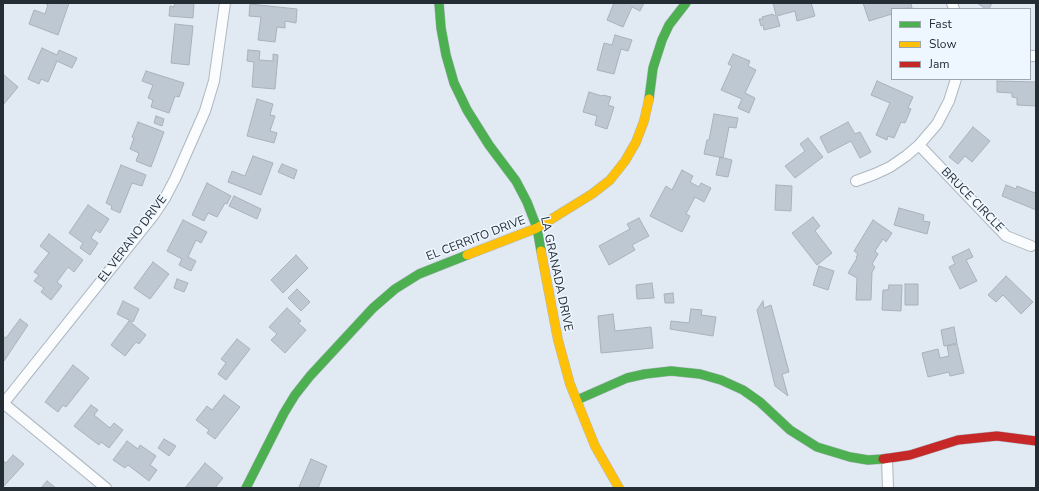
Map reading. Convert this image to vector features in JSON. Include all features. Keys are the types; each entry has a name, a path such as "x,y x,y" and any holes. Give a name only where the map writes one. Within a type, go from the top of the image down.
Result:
{"street":[{"name":"EL VERANO DRIVE","path":"3,404 153,216 165,198 205,111 214,81 225,3"},
{"name":"LA GRANADA DRIVE","path":"439,3 441,28 446,55 454,83 467,110 489,145 516,181 527,202 537,228 558,340 570,384 595,446 619,488"},
{"name":"EL CERRITO DRIVE","path":"246,488 284,413 295,395 310,376 373,308 395,289 419,274 537,228 592,194 610,180 625,161 636,142 644,121 653,68 662,40 670,25 686,3"},
{"path":"856,181 890,167 919,145 937,124 949,101 956,80"},
{"name":"BRUCE CIRCLE","path":"919,145 1006,236 1031,246"},
{"path":"577,400 627,378 671,371 700,374 720,380 743,390 760,402 790,430 817,447 850,457 868,460 887,459 910,455 958,440 997,436 1036,441"},
{"path":"3,404 106,488"},
{"path":"887,459 888,488"}],"building":[{"path":"46,3 69,3 58,35 29,24 34,10 45,14 48,5"},
{"path":"175,3 194,3 193,18 169,16 170,6 174,7"},
{"path":"614,3 644,3 640,11 632,7 623,27 607,20"},
{"path":"773,3 811,3 815,16 797,21 795,11 777,16 780,26 764,30 759,19 763,19 762,17 773,14 774,16 776,15"},
{"path":"863,3 911,3 912,8 891,8 891,14 869,21"},
{"path":"977,3 992,3 990,8 984,8"},
{"path":"250,4 297,9 296,23 285,21 285,28 277,27 275,42 258,40 261,17 249,16"},
{"path":"175,24 193,26 189,65 171,63"},
{"path":"615,35 632,40 628,51 621,49 614,74 597,70 604,43 612,45"},
{"path":"42,48 57,55 59,50 77,58 72,68 57,61 48,82 41,79 39,84 28,79"},
{"path":"248,50 260,51 259,60 273,61 273,54 278,55 275,89 252,87 254,62 247,61"},
{"path":"733,54 750,61 748,66 756,70 745,93 755,98 749,113 738,108 742,99 721,90 732,66 728,64"},
{"path":"146,71 184,83 179,97 175,96 169,113 151,107 153,100 148,98 153,85 142,81"},
{"path":"4,75 18,87 3,105 3,76"},
{"path":"877,81 913,97 908,108 911,109 905,123 901,122 894,138 888,136 887,140 876,135 890,103 871,95"},
{"path":"997,81 1036,82 1036,106 1017,105 1017,98 1012,97 1012,93 997,92"},
{"path":"589,92 611,97 608,105 614,107 607,129 595,125 597,116 583,112"},
{"path":"257,99 273,104 270,115 275,116 270,131 277,133 274,143 247,136"},
{"path":"714,114 738,118 736,128 729,127 723,158 704,154 707,140 709,140"},
{"path":"156,116 164,119 162,126 154,123"},
{"path":"138,122 164,132 151,167 136,161 139,153 130,149 134,138 132,137"},
{"path":"848,122 855,134 860,132 871,152 860,158 851,141 828,153 820,137"},
{"path":"973,127 990,141 972,162 965,156 958,164 949,157"},
{"path":"808,138 823,157 795,178 785,166 805,151 800,144"},
{"path":"253,156 273,163 261,195 228,182 232,171 245,176"},
{"path":"720,157 732,160 728,177 716,175"},
{"path":"282,164 297,170 294,179 278,172"},
{"path":"121,165 146,175 142,186 132,183 120,213 111,209 112,206 106,203"},
{"path":"682,170 693,176 690,182 699,187 701,183 711,188 704,202 695,197 686,214 690,216 682,232 650,216 666,186 672,190"},
{"path":"207,183 231,196 217,217 208,213 204,221 192,215"},
{"path":"776,185 792,186 791,211 775,210"},
{"path":"1006,185 1016,189 1017,186 1035,193 1036,189 1036,210 1002,196"},
{"path":"234,196 261,209 257,219 229,206"},
{"path":"88,205 109,219 100,233 96,230 91,238 98,243 90,255 80,248 83,243 69,233"},
{"path":"899,208 924,215 923,221 930,222 927,234 894,225"},
{"path":"813,217 820,226 815,231 832,253 817,265 792,233"},
{"path":"639,218 649,236 632,245 635,250 609,265 599,246 630,229 627,224"},
{"path":"183,220 207,232 201,243 196,240 188,257 196,261 191,271 179,265 182,259 167,251"},
{"path":"873,220 892,233 886,242 883,239 875,251 878,254 872,264 875,267 872,272 871,300 856,300 857,278 848,273 857,258 856,257 858,254 854,251"},
{"path":"49,234 83,260 74,272 68,267 57,282 62,286 51,300 41,292 44,288 34,281 39,275 34,272 49,253 40,246"},
{"path":"969,249 973,257 966,260 977,281 960,289 949,267 955,264 952,257"},
{"path":"296,255 308,268 283,293 271,280"},
{"path":"153,262 169,274 150,299 134,288"},
{"path":"819,266 834,271 828,290 813,285"},
{"path":"1006,276 1033,302 1021,314 1003,295 996,302 988,295"},
{"path":"177,279 188,283 184,292 174,288"},
{"path":"652,283 654,298 637,299 636,285"},
{"path":"905,284 918,284 918,305 905,305"},
{"path":"889,285 902,285 901,311 882,310 883,290 888,290"},
{"path":"297,289 310,302 301,311 288,298"},
{"path":"673,293 674,303 665,303 664,294"},
{"path":"123,301 139,309 133,322 117,314"},
{"path":"763,301 764,308 771,305 789,372 782,374 788,396 775,386 757,310"},
{"path":"287,308 301,321 298,323 306,330 285,353 271,340 277,334 269,327"},
{"path":"691,309 702,310 701,315 716,317 713,336 670,329 671,321 689,323"},
{"path":"613,314 615,331 651,327 653,348 601,353 598,316"},
{"path":"20,319 28,325 4,361 3,336 6,338"},
{"path":"129,321 146,335 139,344 136,342 125,356 111,345"},
{"path":"954,327 957,343 944,346 941,330"},
{"path":"237,339 250,349 226,380 218,374 226,363 221,359"},
{"path":"957,344 964,373 950,376 949,372 928,377 922,353 938,349 940,358 949,356 947,346"},
{"path":"73,365 89,378 66,407 63,405 58,412 45,402"},
{"path":"224,395 240,407 215,439 207,433 209,430 196,420 207,406 212,410"},
{"path":"91,405 98,410 94,415 110,428 114,423 123,430 109,448 101,442 99,445 74,426"},
{"path":"164,439 176,446 169,456 158,448"},
{"path":"127,441 138,449 140,445 156,456 150,465 157,470 149,481 128,465 125,468 113,460"},
{"path":"13,455 24,464 3,487 3,461 6,463"},
{"path":"311,459 327,466 318,488 299,487"},
{"path":"205,463 223,478 215,488 185,488"},
{"path":"47,481 56,488 41,488"}],"traffic: fast":[{"path":"439,3 441,28 446,55 454,83 467,110 489,145 516,181 527,202 537,228 541,251"},
{"path":"649,99 653,68 662,40 669,25 686,3"},
{"path":"246,488 284,413 295,395 310,376 373,308 395,289 419,274 467,255"},
{"path":"577,400 627,378 645,374 671,371 700,374 721,380 743,390 760,402 790,430 817,447 850,457 868,460 883,459"}],"traffic: slow":[{"path":"467,255 537,228 592,194 610,180 625,161 636,142 644,121 649,99"},
{"path":"541,251 558,340 570,384 595,446 619,488"}],"traffic: jam":[{"path":"883,459 910,455 958,440 997,436 1036,441"}]}
